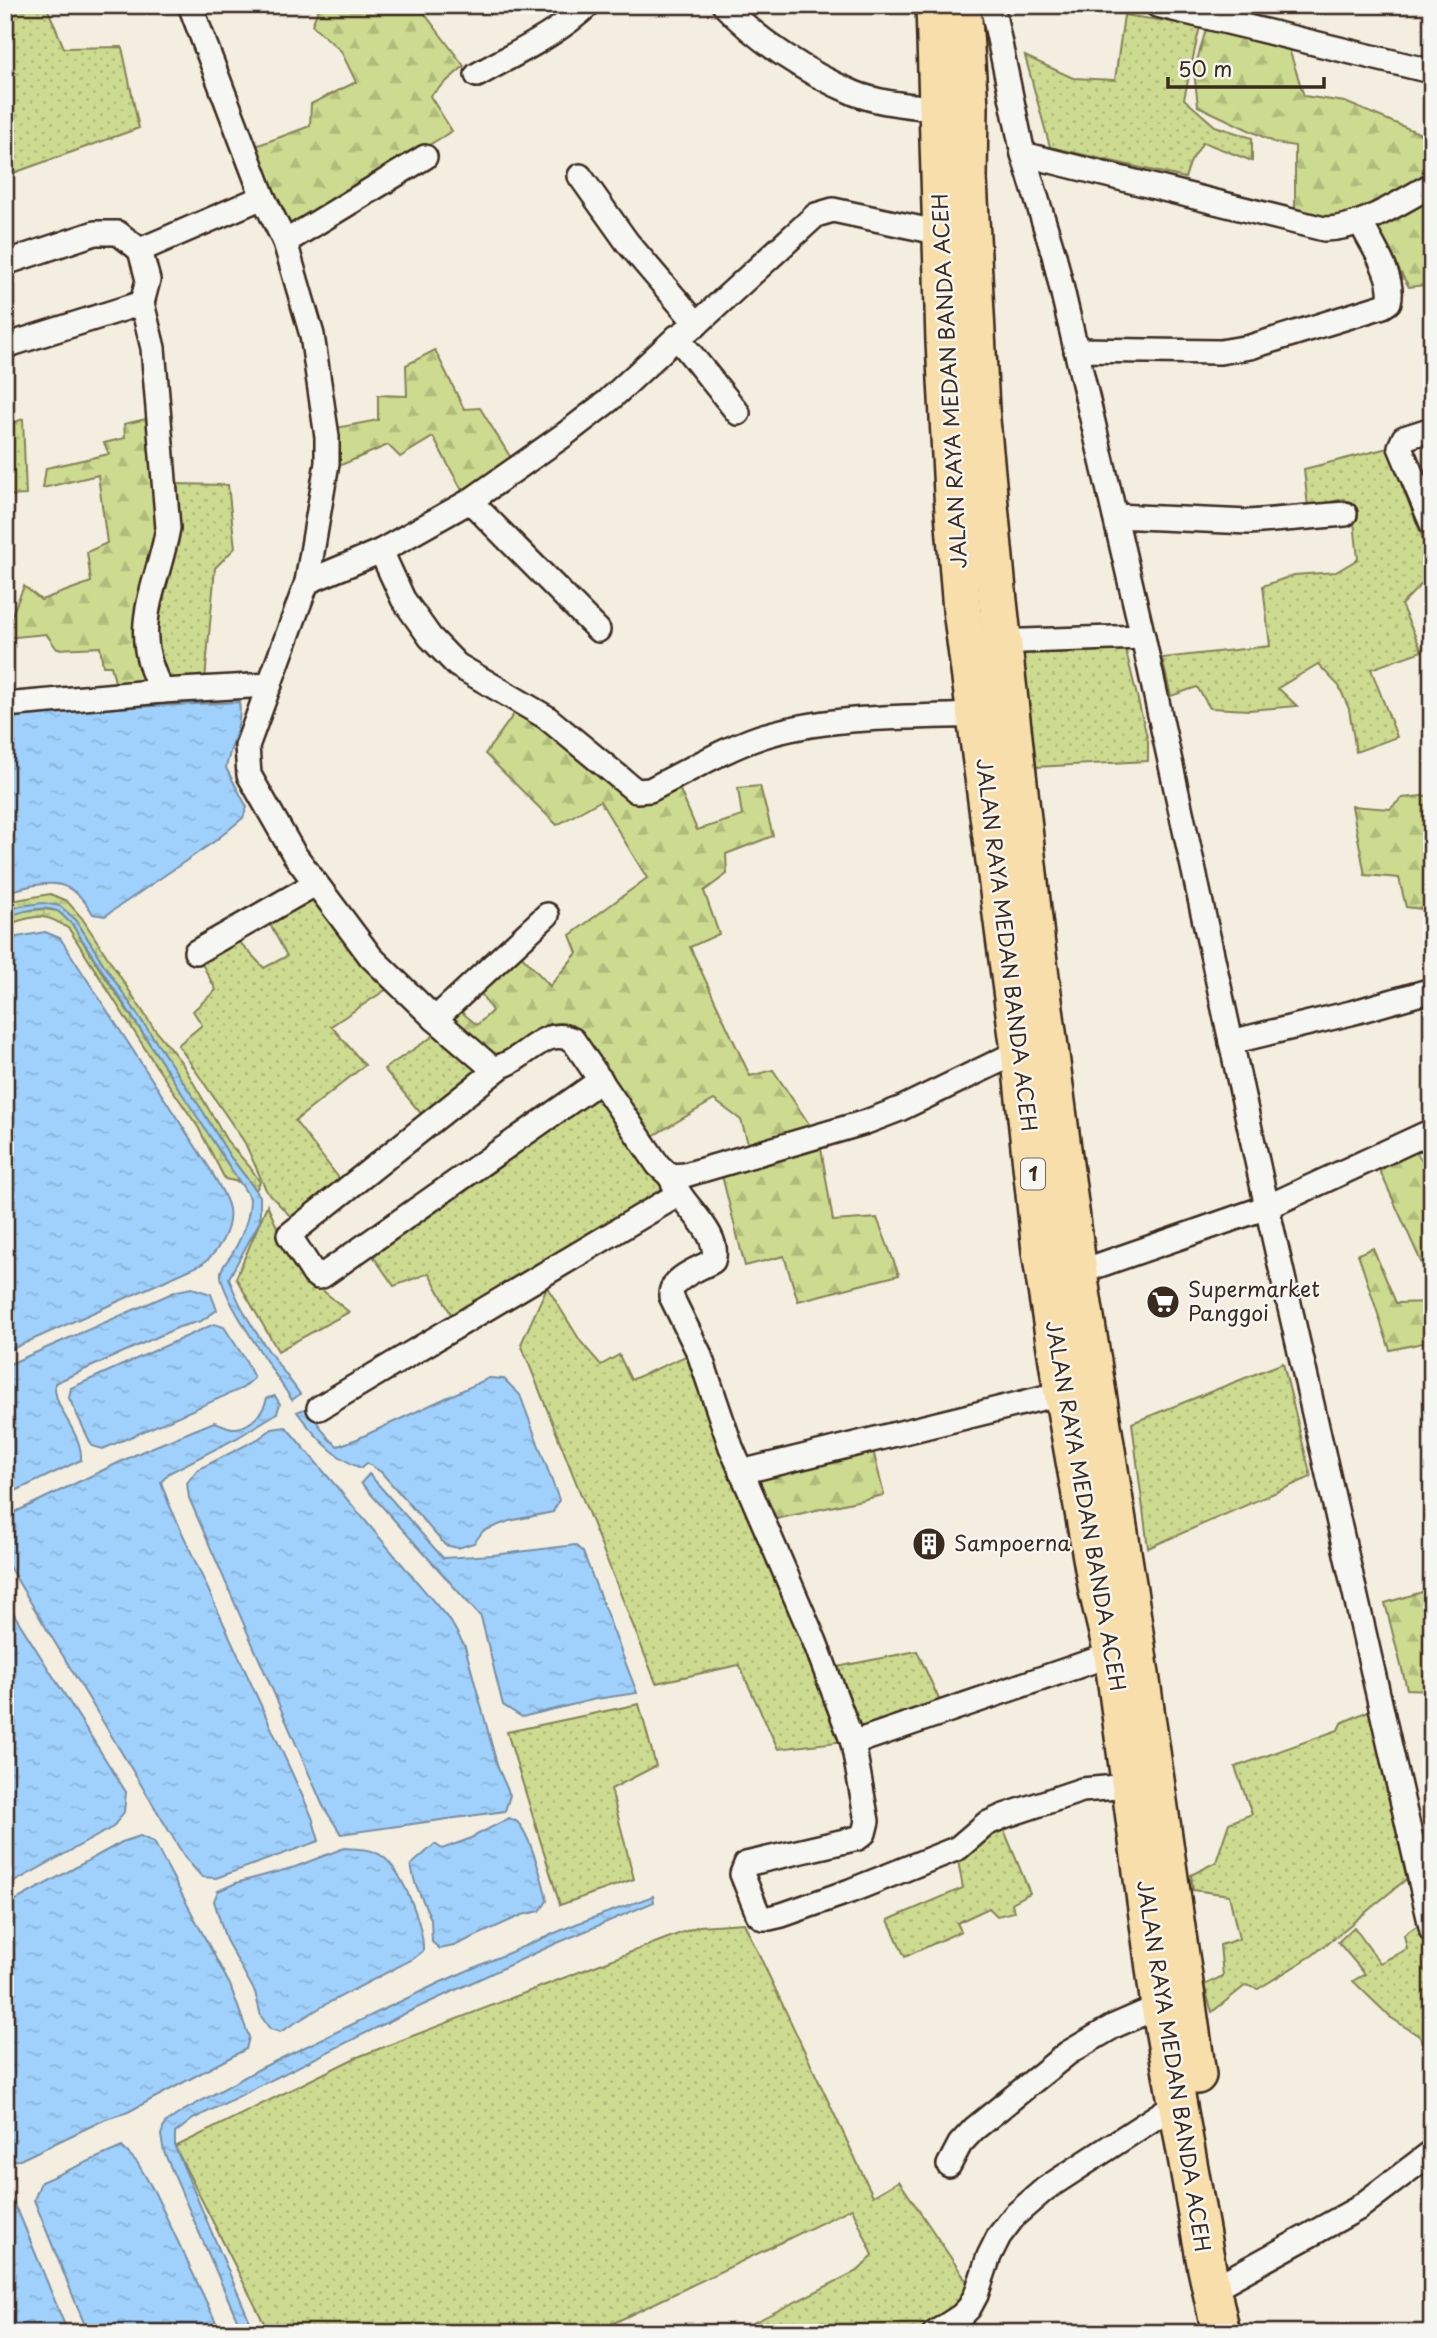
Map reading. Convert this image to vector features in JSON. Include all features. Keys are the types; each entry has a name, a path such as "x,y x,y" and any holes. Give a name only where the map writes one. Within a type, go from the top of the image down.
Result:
{"highway":[{"name":"JALAN RAYA MEDAN BANDA ACEH","path":"934,5 954,512 967,645 1020,1051 1062,1277 1128,1590 1211,2175 1221,2285 1221,2333"},
{"name":"JALAN RAYA MEDAN BANDA ACEH","path":"962,5 969,106 968,180 979,395 1036,946 1062,1277 1063,1393 1098,1591 1113,1654 1160,2006 1192,2188 1221,2285 1245,2333"}],"street":[{"path":"190,5 263,197 285,242 312,335 327,437 327,463 307,582 247,746 249,775 272,818 315,884 371,957 435,1019 492,1068 506,1066 550,1036 561,1036 577,1044 715,1247 713,1261 677,1281 671,1290 671,1296 699,1353 741,1472 816,1643 853,1742 867,1821 864,1833 858,1838 746,1864 742,1874 758,1914 763,1918 782,1915 958,1849 986,1824 1004,1816 1082,1790 1129,1786"},
{"path":"477,75 549,34 588,5"},
{"path":"724,5 741,23 805,69 855,93 894,103 939,108"},
{"path":"992,5 1023,154 1054,255 1143,637 1267,1207 1432,1931"},
{"path":"1157,5 1426,69"},
{"path":"1023,154 1324,229 1336,229 1360,222 1432,185"},
{"path":"285,242 425,157"},
{"path":"580,176 627,242 697,324"},
{"path":"139,250 263,197"},
{"path":"307,582 381,551 470,501 564,435 608,401 677,337 697,324 811,219 822,212 833,210 942,233"},
{"path":"1076,350 1220,352 1251,347 1383,306 1390,298 1387,278 1360,222"},
{"path":"5,263 96,233 118,233 139,250 148,280 142,303 153,348 168,528 144,633 151,672 162,691"},
{"path":"5,346 142,303"},
{"path":"677,337 738,414"},
{"path":"1432,429 1404,438 1400,447 1432,524"},
{"path":"470,501 598,630"},
{"path":"1115,516 1249,522 1345,514"},
{"path":"381,551 403,599 430,637 457,665 545,717 636,790 650,790 757,738 779,732 856,720 977,715"},
{"path":"967,645 1003,641 1143,637"},
{"path":"5,705 162,691 270,685"},
{"path":"196,952 315,884"},
{"path":"435,1019 547,915"},
{"path":"1231,1042 1432,990"},
{"path":"319,1408 675,1185 685,1175 866,1122 900,1109 1020,1051"},
{"path":"499,1068 289,1235 313,1274 322,1276 601,1080"},
{"path":"1062,1277 1267,1207 1432,1131"},
{"path":"741,1472 1063,1393"},
{"path":"853,1742 1113,1654"},
{"path":"949,2165 960,2144 974,2129 1068,2053 1114,2026 1160,2006"},
{"path":"935,2333 969,2308 989,2256 999,2236 1015,2215 1045,2189 1179,2102"},
{"path":"1221,2285 1357,2209 1432,2152"}],"green space":[{"path":"5,5 46,5 64,48 122,47 139,128 5,176"},
{"path":"320,5 342,8 347,5 418,5 464,66 430,96 452,131 292,229 253,147 310,126 311,104 356,82 341,51 312,25"},
{"path":"1124,15 1200,26 1184,99 1215,126 1252,138 1252,161 1203,142 1190,163 1185,178 1050,147 1025,56 1073,78 1115,80"},
{"path":"1207,26 1289,49 1304,96 1345,102 1421,134 1432,132 1432,174 1334,222 1295,214 1295,146 1276,143 1198,106 1194,71"},
{"path":"1432,198 1432,284 1409,287 1373,226"},
{"path":"435,350 464,409 480,408 511,458 464,494 433,437 400,457 388,445 334,468 336,428 378,420 378,395 407,396 406,365"},
{"path":"155,417 161,520 138,641 145,682 116,686 111,666 103,666 100,647 57,649 46,634 5,638 5,631 24,586 41,600 91,582 87,552 107,543 98,475 43,488 46,468 109,454 104,443 125,438 124,424"},
{"path":"23,419 26,495 5,496 5,426"},
{"path":"1388,448 1432,563 1432,573 1401,605 1422,651 1371,669 1397,737 1356,752 1349,709 1339,686 1318,664 1278,688 1297,706 1249,710 1210,708 1197,687 1171,696 1162,658 1270,646 1263,586 1294,575 1336,572 1358,559 1353,513 1344,499 1308,507 1304,469"},
{"path":"173,484 228,485 235,548 215,568 205,680 164,685 156,657 154,615"},
{"path":"1124,643 1148,741 1148,761 1035,767 1021,646"},
{"path":"522,703 642,802 680,790 697,830 742,816 738,788 760,786 773,836 726,854 727,874 704,891 719,934 690,947 750,1076 773,1070 811,1127 750,1150 741,1120 714,1100 651,1137 560,1026 496,1062 446,1023 459,1010 477,1025 492,1011 479,990 518,952 550,986 577,953 570,935 647,878 600,801 557,825 485,754"},
{"path":"1432,795 1432,957 1422,909 1406,907 1399,878 1365,875 1352,806 1390,809 1402,798"},
{"path":"313,893 390,987 331,1026 365,1065 295,1121 342,1182 293,1219 267,1192 245,1143 178,1045 202,1025 193,1011 216,990 201,962 236,938 264,968 287,956 267,919"},
{"path":"50,894 67,901 82,918 153,1027 182,1063 227,1141 260,1182 256,1190 229,1155 76,920 59,906 21,906 5,911 5,902"},
{"path":"23,911 58,911 72,924 239,1182 225,1179 198,1127 69,929 45,917 5,925 5,917"},
{"path":"441,1031 481,1071 423,1116 384,1069"},
{"path":"600,1090 667,1189 452,1316 429,1273 394,1286 373,1256"},
{"path":"820,1142 833,1221 877,1218 899,1275 798,1301 784,1256 745,1266 722,1176"},
{"path":"1413,1147 1432,1177 1432,1286 1380,1171"},
{"path":"267,1205 286,1247 316,1285 349,1312 278,1351 236,1278"},
{"path":"1373,1248 1396,1303 1432,1302 1432,1341 1390,1350 1358,1254"},
{"path":"547,1287 581,1342 601,1365 619,1355 631,1380 688,1355 846,1741 778,1749 739,1665 656,1683 521,1344"},
{"path":"1283,1363 1311,1477 1148,1548 1132,1423"},
{"path":"872,1446 884,1495 767,1521 755,1476"},
{"path":"1432,1589 1432,1690 1407,1689 1385,1603"},
{"path":"917,1651 943,1708 856,1736 832,1668"},
{"path":"639,1704 656,1766 611,1789 634,1879 560,1905 507,1732"},
{"path":"1373,1709 1409,1877 1313,1955 1258,1989 1246,1985 1212,2012 1204,1985 1223,1976 1220,1945 1239,1939 1229,1895 1193,1890 1191,1875 1216,1862 1229,1823 1252,1814 1235,1767 1338,1730 1341,1723"},
{"path":"1002,1825 1030,1893 1012,1903 1014,1912 997,1916 989,1908 957,1923 961,1931 905,1957 888,1920 963,1888 957,1855"},
{"path":"1425,1920 1432,1948 1432,2055 1419,2036 1390,2017 1353,1981 1365,1974 1338,1942 1354,1927 1380,1963 1407,1949 1404,1935"},
{"path":"744,1923 873,2196 899,2181 976,2295 935,2333 733,2333 859,2270 873,2255 852,2208 593,2333 269,2333 175,2147 355,2058 699,1926"}],"water":[{"path":"239,702 238,727 226,768 247,807 243,818 215,841 105,916 93,914 75,892 55,884 32,886 5,893 5,713"},
{"path":"43,903 60,906 76,920 229,1155 260,1196 260,1221 229,1278 251,1324 300,1394 292,1400 238,1316 222,1282 221,1272 242,1234 250,1198 72,924 59,912 46,909 5,917 5,911"},
{"path":"45,932 60,938 212,1172 226,1200 229,1217 223,1240 202,1264 5,1352 5,939"},
{"path":"192,1288 211,1294 217,1310 201,1321 179,1327 55,1383 58,1403 78,1440 81,1460 5,1496 5,1366 177,1291"},
{"path":"214,1324 224,1327 254,1378 243,1388 103,1449 92,1446 69,1398 71,1388"},
{"path":"489,1378 504,1379 520,1395 559,1500 553,1512 509,1521 483,1531 474,1543 458,1548 445,1545 381,1472 367,1463 361,1468 351,1464 333,1452 297,1412 307,1408 329,1439 338,1446"},
{"path":"275,1396 280,1404 277,1413 237,1438 169,1473 161,1482 312,1817 319,1841 216,1878 202,1877 186,1859 5,1560 5,1517 141,1452 214,1422 233,1428 246,1425 260,1413 267,1398"},
{"path":"286,1427 451,1622 465,1647 498,1768 510,1795 505,1811 341,1834 323,1806 189,1498 187,1483 197,1470 272,1429"},
{"path":"369,1474 443,1558 575,1545 583,1552 637,1693 596,1699 522,1717 503,1705 481,1617 361,1483"},
{"path":"5,1600 126,1792 124,1812 113,1827 5,1887"},
{"path":"509,1818 518,1823 528,1839 547,1901 540,1911 522,1915 454,1946 440,1949 432,1942 431,1919 415,1883 411,1865 435,1844 442,1849 469,1839"},
{"path":"140,1836 154,1842 230,1985 249,2037 246,2049 128,2112 106,2119 20,2160 5,2161 5,1906 122,1842"},
{"path":"344,1848 364,1849 382,1856 390,1863 411,1900 420,1928 423,1951 280,2032 270,2029 261,2016 255,1992 226,1940 214,1901 218,1891 236,1883 295,1867"},
{"path":"653,1896 654,1902 555,1944 406,2013 193,2119 175,2133 175,2147 255,2333 243,2333 164,2152 161,2135 165,2123 261,2068 441,1982 576,1924"},
{"path":"122,2147 137,2162 154,2191 221,2333 88,2333 34,2200 41,2182"},
{"path":"5,2199 12,2201 21,2218 68,2333 5,2333"}],"place":[{"name":"Supermarket Panggoi","path":"1163,1302"},
{"name":"Sampoerna","path":"929,1544"}]}
